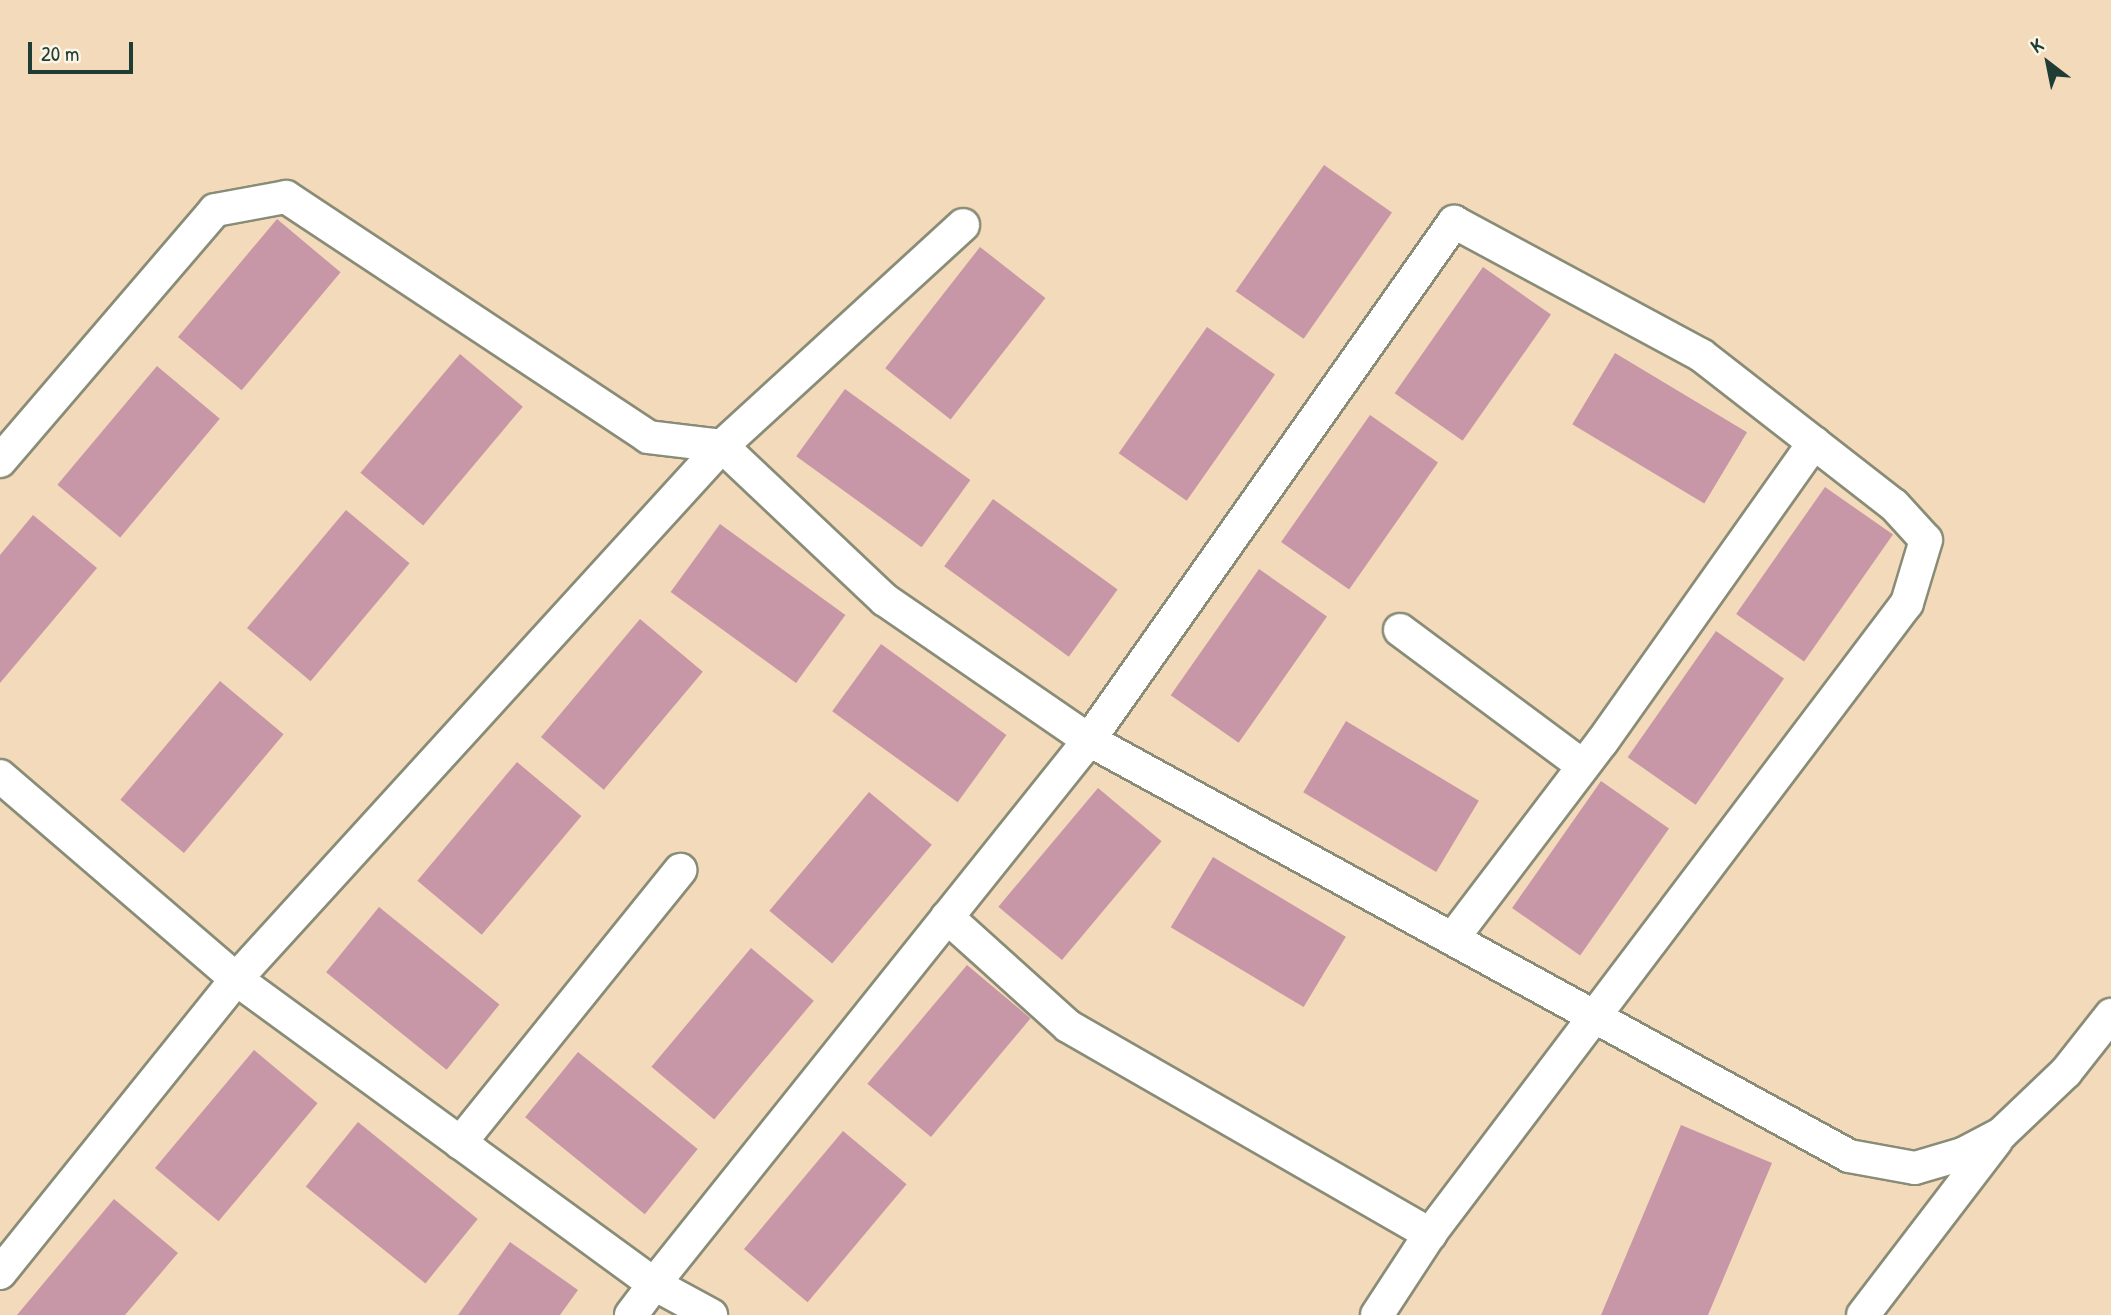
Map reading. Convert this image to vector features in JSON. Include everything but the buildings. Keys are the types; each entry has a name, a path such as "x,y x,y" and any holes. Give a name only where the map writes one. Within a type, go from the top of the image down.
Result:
{"street":[{"path":"0,461 215,210 286,197 648,437 722,446 886,600 1089,740 1849,1156 1915,1168 1963,1154 2001,1134"},
{"path":"631,1315 1089,740 1454,222 1701,355 1894,505 1926,540 1908,603 1430,1234 1377,1315"},
{"path":"0,1273 236,979 722,446 963,225"},
{"path":"1452,938 1583,766 1814,443"},
{"path":"1400,629 1583,766"},
{"path":"0,776 236,979 654,1284 711,1315"},
{"path":"460,1143 680,870"},
{"path":"947,917 1068,1026 1430,1234"},
{"path":"1863,1315 2001,1134 2066,1072 2111,1015"}]}
